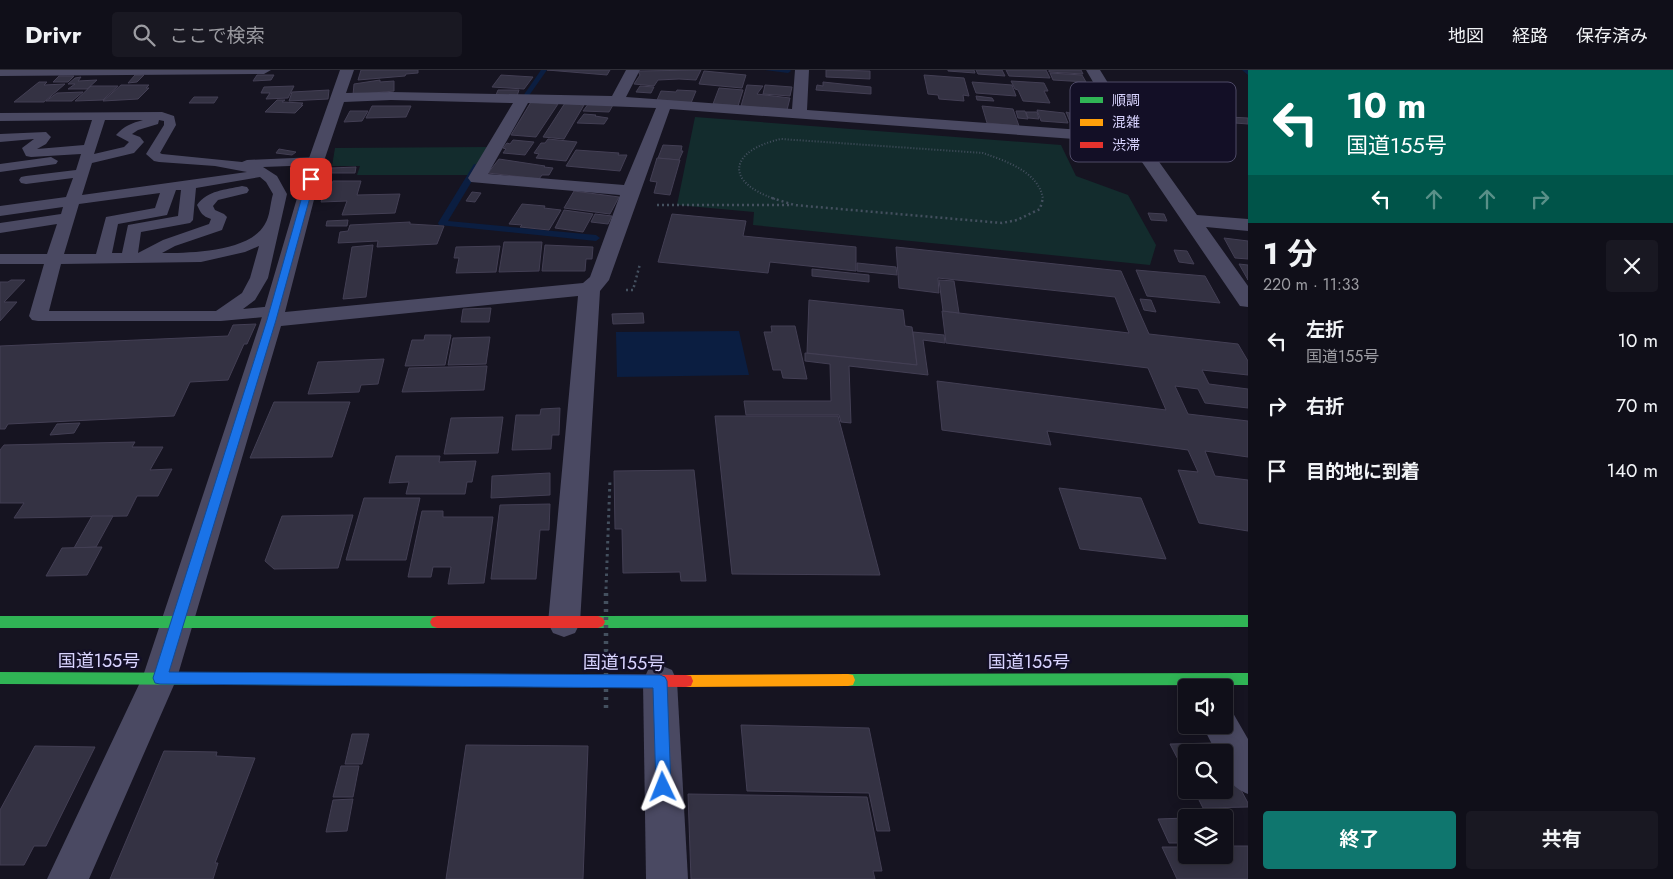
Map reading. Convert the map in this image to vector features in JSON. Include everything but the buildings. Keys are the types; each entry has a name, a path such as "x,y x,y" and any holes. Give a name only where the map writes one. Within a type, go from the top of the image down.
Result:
{"highway":[{"path":"0,622 564,623 1248,620"},
{"name":"国道155号","path":"0,678 1178,683"},
{"name":"国道155号","path":"1233,680 1248,679"}],"street":[{"path":"0,72 264,70"},
{"path":"68,879 160,678 273,316 316,161 347,70"},
{"path":"617,101 633,70"},
{"path":"799,115 802,70"},
{"path":"1093,70 1100,82"},
{"path":"338,98 391,96 617,101 1070,134"},
{"path":"524,98 477,178 631,191"},
{"path":"273,316 589,289 599,280 631,191 666,104"},
{"path":"1150,162 1248,302"},
{"path":"1190,220 1248,225"},
{"path":"564,623 589,289"},
{"path":"660,681 667,879"},
{"path":"1225,734 1248,774"}],"lane":[{"path":"2,124 100,116 162,116 170,119 170,125 153,154 159,158 237,165 316,161"},
{"path":"100,116 54,259 38,316 273,316"},
{"path":"0,138 40,135 44,137 29,148 31,152 88,155 129,150 137,142 123,134 126,131 166,118"},
{"path":"2,124 59,125 58,131"},
{"path":"76,136 88,155"},
{"path":"0,168 21,179 88,155"},
{"path":"221,316 249,296 259,278 280,194 270,179 237,165"},
{"path":"0,211 190,185 270,179"},
{"path":"134,259 169,243 216,227 219,218 208,213 205,205 213,197 270,179"},
{"path":"134,259 134,228 186,220 190,185"},
{"path":"102,259 111,220 162,212 169,188"},
{"path":"1,231 67,218"},
{"path":"0,259 190,257 236,250 260,238 270,228"}],"path":[{"path":"654,205 794,205 1002,222 1017,220 1040,209 1043,197 1038,186 1026,173 1009,162 982,153 790,140 759,144 746,152 740,164 739,175 745,185 768,198 794,205"},
{"path":"589,289 633,290 640,262"},
{"path":"606,708 606,595 610,478"}],"green space":[{"path":"695,117 1061,145 1076,176 1128,195 1156,245 1150,265 753,225 754,212 677,205"},
{"path":"488,147 469,175 357,175 360,166 332,166 335,148"}],"water":[{"path":"739,331 749,375 617,377 616,332"}],"waterway":[{"path":"526,96 544,70"},
{"path":"768,70 788,71"},
{"path":"1245,70 1248,73"},
{"path":"477,166 442,223 596,238"}],"traffic: fast":[{"path":"598,622 1248,621"},
{"path":"0,622 437,622"},
{"path":"0,678 514,680"},
{"path":"848,680 1248,679"}],"traffic: slow":[{"path":"686,681 848,680"}],"traffic: jam":[{"path":"437,622 598,622"},
{"path":"514,680 686,681"}],"route":[{"path":"311,179 272,320 160,678 660,681 663,787"}]}
